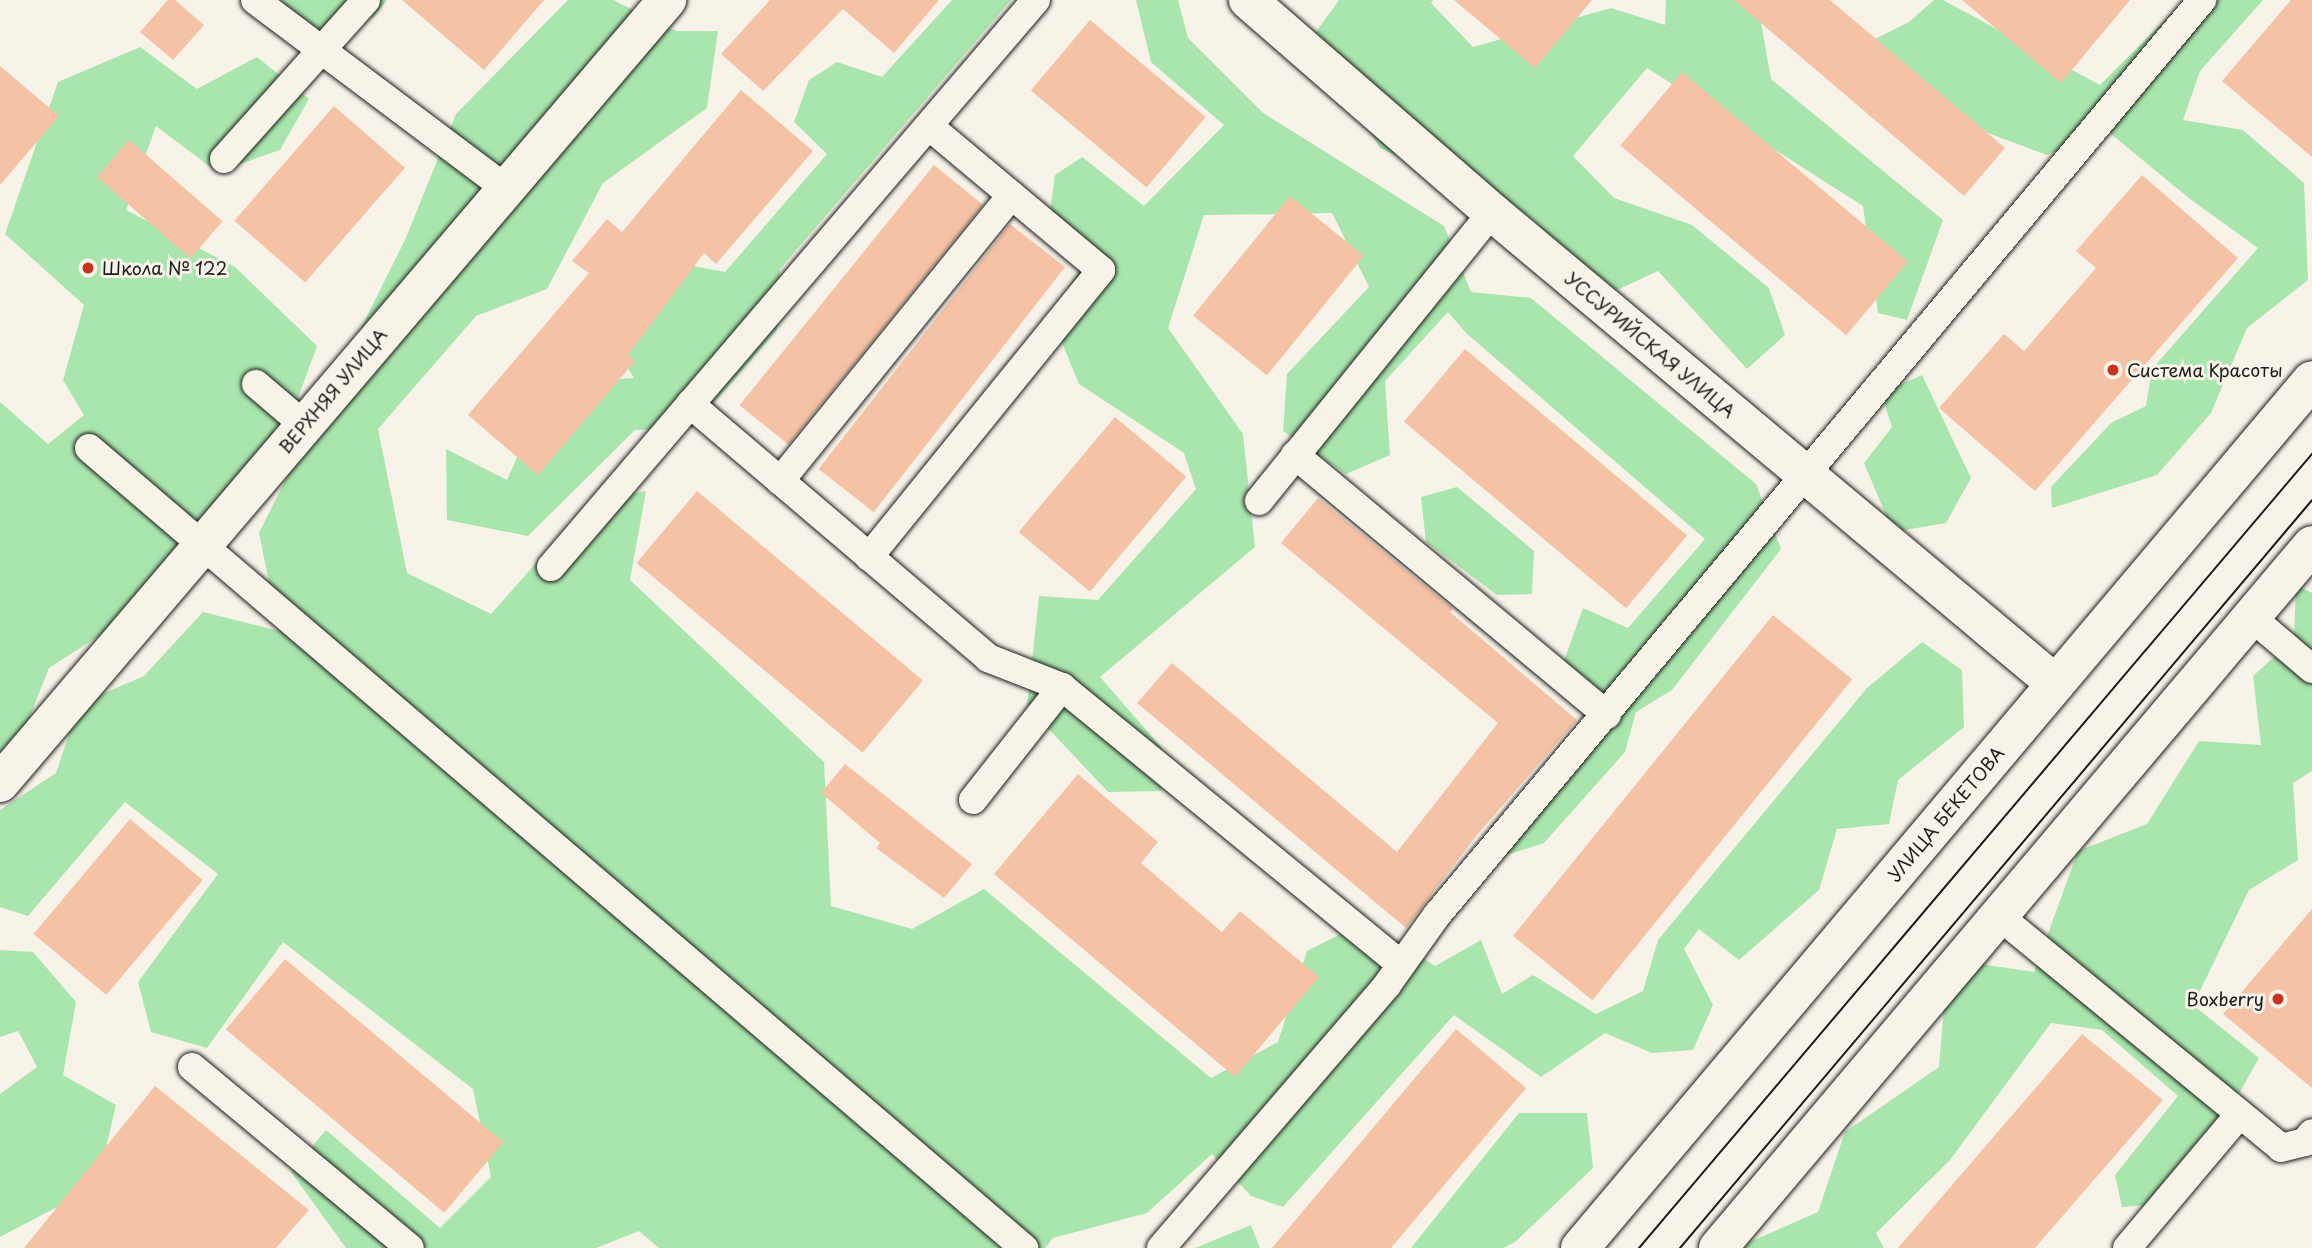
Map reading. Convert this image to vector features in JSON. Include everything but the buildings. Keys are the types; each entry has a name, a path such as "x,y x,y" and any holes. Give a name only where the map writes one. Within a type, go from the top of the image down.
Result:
{"street":[{"name":"ВЕРХНЯЯ УЛИЦА","path":"0,783 667,0"},
{"name":"УССУРИЙСКАЯ УЛИЦА","path":"1248,0 1492,212 2056,684"},
{"name":"УЛИЦА БЕКЕТОВА","path":"1580,1248 2312,380"},
{"path":"1718,1248 2312,545"}],"lane":[{"path":"255,0 505,188"},
{"path":"224,159 366,0"},
{"path":"551,567 1037,0"},
{"path":"1161,1248 1401,964 1437,915 2202,0"},
{"path":"869,557 1101,270 929,125"},
{"path":"780,481 1012,195"},
{"path":"1259,501 1492,212"},
{"path":"257,384 303,425"},
{"path":"690,404 988,658 1062,687 1401,964"},
{"path":"89,448 1024,1248"},
{"path":"1295,455 1606,715"},
{"path":"2251,617 2312,669"},
{"path":"973,800 1062,687"},
{"path":"1999,916 2281,1148 2305,1142 2312,1133"},
{"path":"192,1067 410,1248"},
{"path":"2127,1248 2239,1114"}],"green space":[{"path":"277,0 387,0 374,17 305,41"},
{"path":"568,0 613,0 676,31 718,31 707,108 603,183 547,289 476,316 378,429 407,573 491,614 590,502 646,491 630,580 824,762 831,906 912,929 984,889 1211,1078 1278,1042 1307,951 1366,921 1435,966 1481,940 1502,994 1533,975 1596,1014 1643,991 1658,940 1867,688 1922,642 1962,670 1964,727 1898,780 1889,824 1837,829 1819,890 1739,960 1699,929 1684,949 1713,1005 1693,1050 1652,1053 1605,1033 1541,1077 1454,1015 1283,1207 1251,1196 1212,1154 1147,1213 1053,1238 1045,1248 659,1248 639,1231 596,1248 346,1248 291,1172 326,1130 440,1228 491,1177 473,1089 283,942 207,1048 151,1032 138,982 218,874 125,802 28,916 0,907 0,810 56,773 79,704 144,676 203,612 279,631 259,533 405,240 456,114"},
{"path":"952,0 1011,0 780,269 777,330 692,428 635,430 528,536 447,520 446,449 507,480 532,424 565,382 634,378 581,295 624,253 725,272 827,154 794,122 809,80 837,62 882,77"},
{"path":"1136,0 1178,0 1188,38 1263,113 1444,226 1471,292 1531,298 1756,484 1781,549 1672,690 1636,712 1625,752 1544,843 1507,855 1490,827 1589,725 1564,661 1583,608 1628,628 1705,539 1466,333 1448,312 1385,381 1390,455 1346,474 1283,431 1287,374 1369,287 1332,213 1204,215 1168,328 1243,434 1255,547 1100,677 1162,748 1161,791 1108,792 1027,706 1039,596 1098,600 1196,489 1184,453 1079,384 1051,316 1079,271 1047,233 1055,175 1082,157 1144,206 1224,125 1151,62"},
{"path":"1339,0 1433,0 1431,3 1473,47 1611,8 1665,25 1666,0 1757,0 1771,79 1943,220 1907,320 1878,313 1863,206 1647,68 1573,156 1614,198 1692,225 1769,288 1785,335 1747,369 1658,271 1606,295 1535,221 1380,148 1313,36"},
{"path":"1934,0 1943,0 2100,85 2185,0 2263,0 2200,71 2183,120 2243,130 2304,183 2308,280 2247,328 2211,413 2157,475 2052,508 2051,487 2111,423 2146,406 2152,369 2258,248 2190,199 2105,129 2047,155 1911,104 1859,47 1909,22"},
{"path":"140,47 197,89 257,57 309,99 280,150 217,172 156,126 126,210 235,267 317,346 264,490 133,614 49,668 17,749 0,758 0,402 48,444 84,415 63,380 84,305 5,234 58,82"},
{"path":"1922,375 1971,478 1946,523 1893,532 1864,463 1892,427 1881,393"},
{"path":"1457,487 1534,551 1532,594 1497,595 1426,542 1421,497"},
{"path":"2296,585 2312,593 2312,771 2293,783 2298,860 2249,890 2193,1005 2259,1058 2177,1203 2122,1207 2115,1175 2178,1096 2102,1030 2051,1023 1950,1160 1876,1233 1884,1248 1736,1248 1818,1212 1845,1132 1939,1067 1945,994 1974,963 2034,972 2078,851 2147,824 2199,741 2261,745 2253,676 2294,639"},
{"path":"0,950 33,952 76,1002 63,1075 116,1105 97,1186 0,1237 0,1094 37,1067 18,1031 0,1037"},
{"path":"1519,1113 1587,1113 1593,1168 1515,1242 1503,1248 1411,1248"},
{"path":"1251,1225 1260,1248 1195,1248"}],"tram line":[{"path":"1639,1248 2312,454"},
{"path":"1680,1248 2312,500"}],"place":[{"name":"Школа № 122","path":"88,268"},
{"name":"Система Красоты","path":"2113,370"},
{"name":"Boxberry","path":"2278,999"}]}
